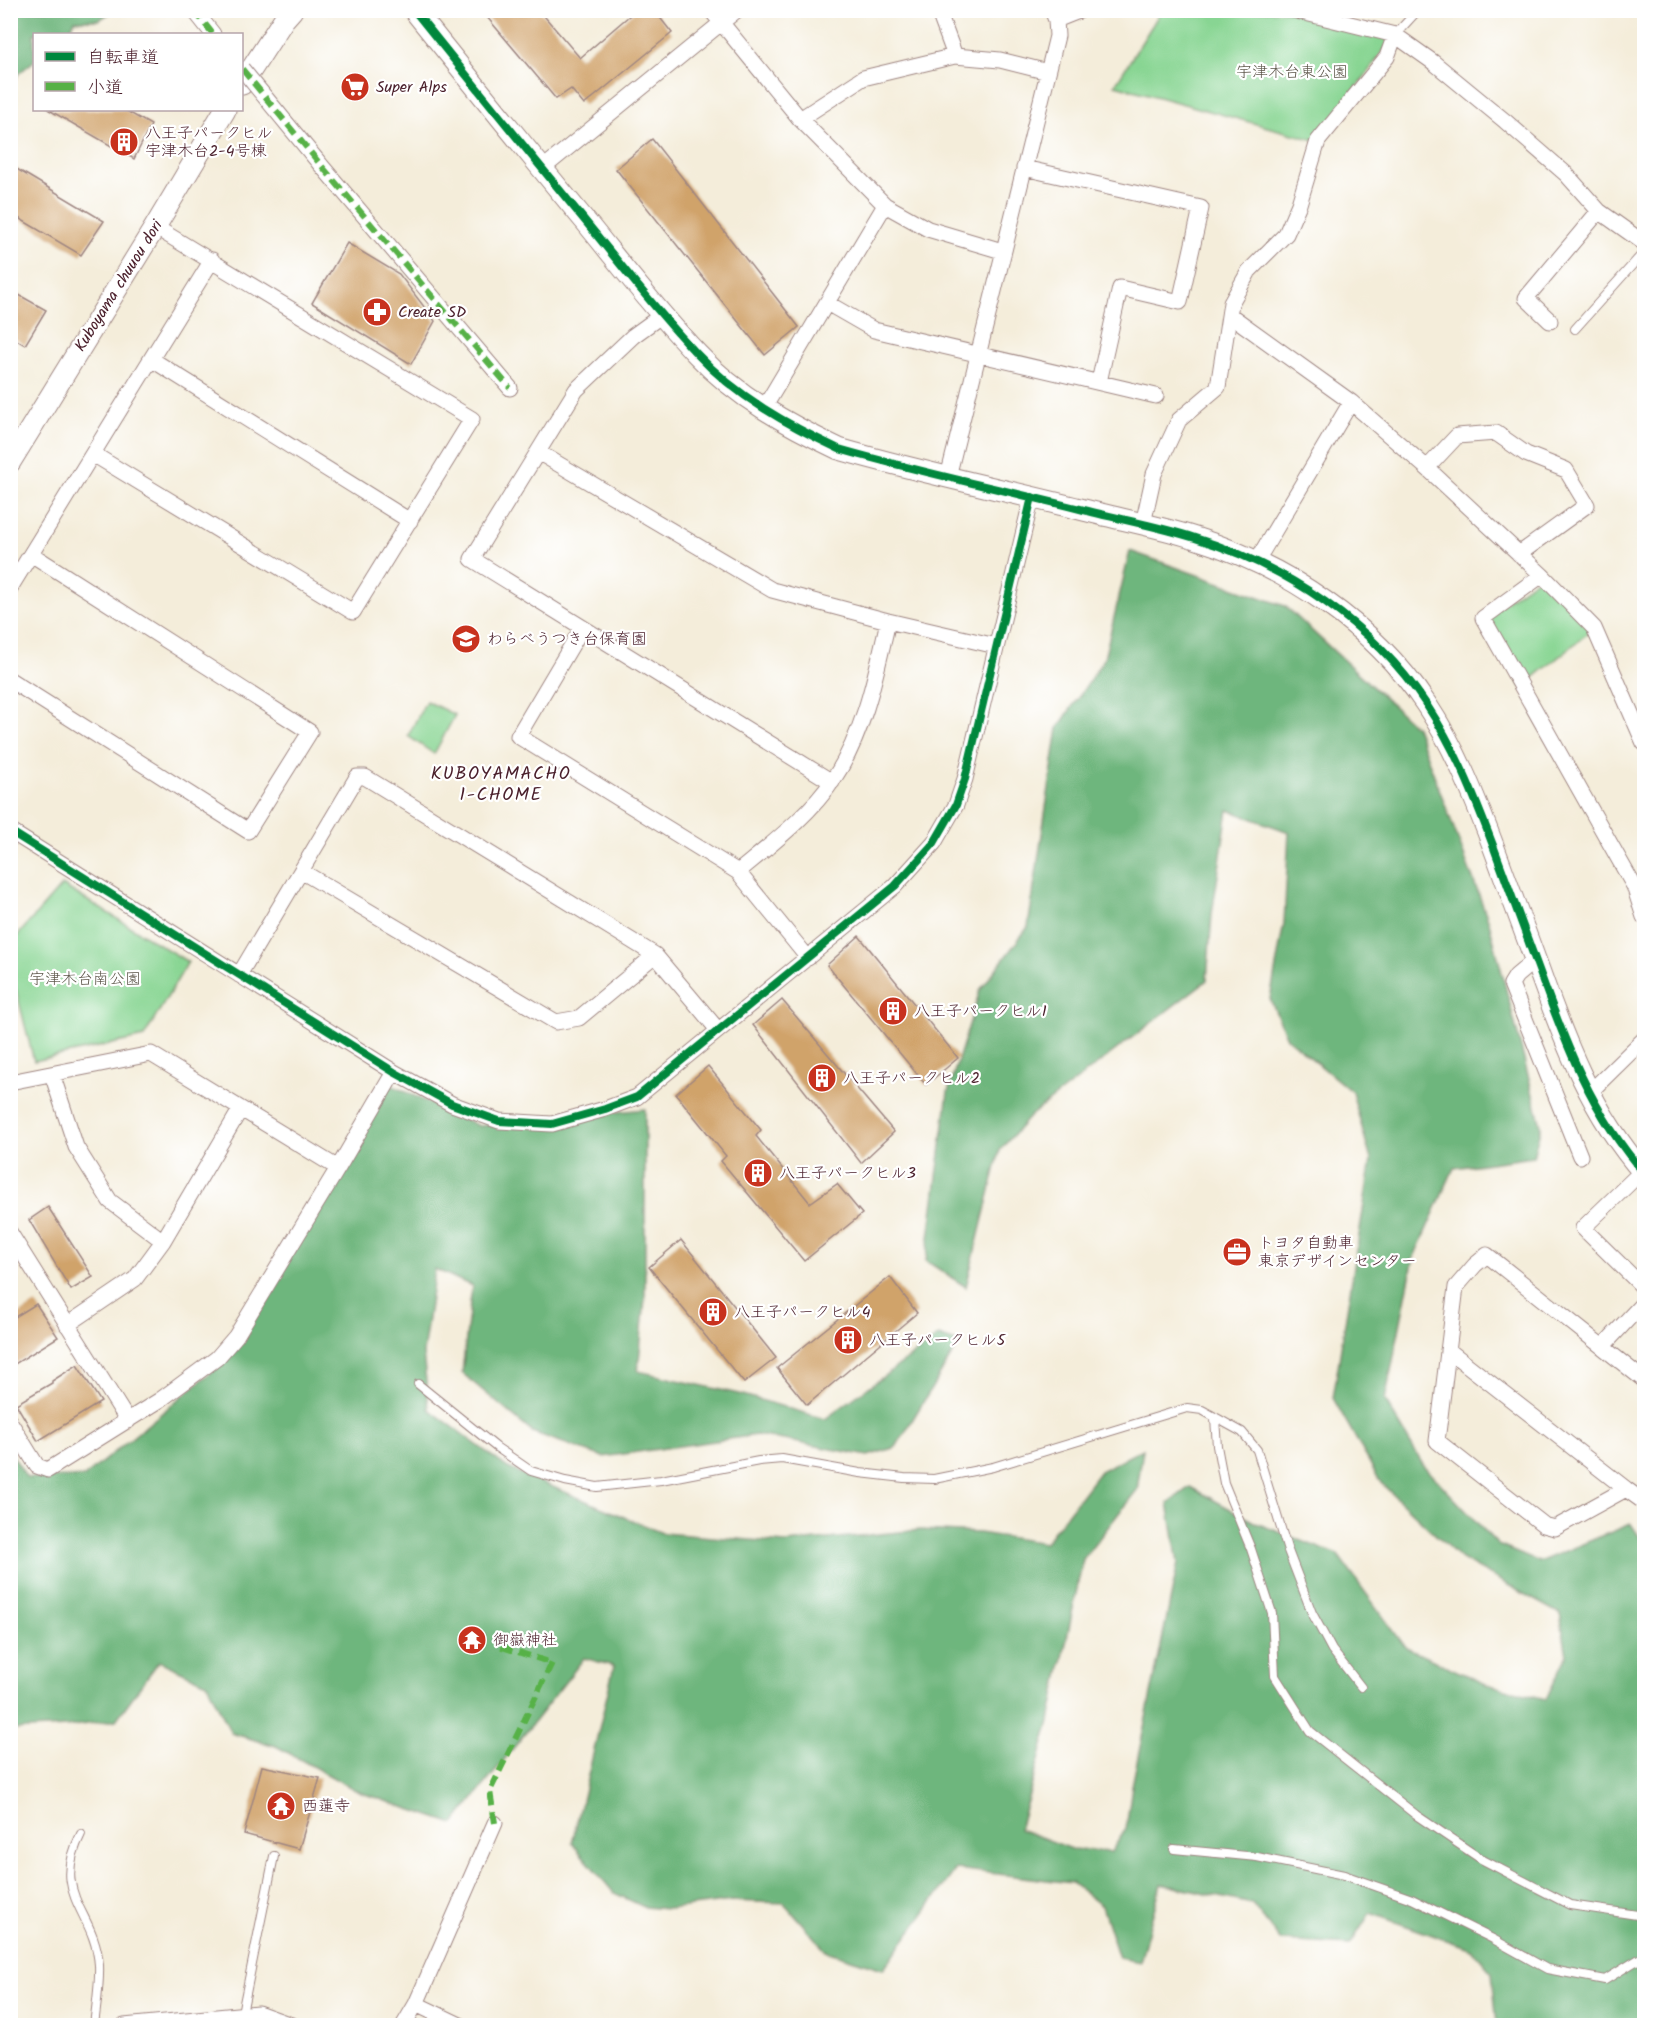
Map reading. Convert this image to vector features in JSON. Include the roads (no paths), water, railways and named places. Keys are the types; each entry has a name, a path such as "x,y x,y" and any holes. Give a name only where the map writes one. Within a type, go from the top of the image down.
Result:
{"street":[{"path":"194,10 212,33"},
{"path":"243,82 292,10"},
{"path":"414,10 662,315 698,355 731,384 764,408 809,435 839,449 1196,538 1256,562 1288,578 1338,611 1359,628 1398,669 1425,703 1451,746 1471,788 1569,1052 1589,1094 1609,1127 1643,1172 1583,1228 1644,1288"},
{"path":"542,169 716,16 737,10"},
{"path":"938,10 955,56"},
{"path":"948,477 1002,251 1057,36 1054,15 1081,10"},
{"path":"1293,10 1320,13 1395,35 1433,62 1505,121 1566,174 1599,211 1644,243"},
{"path":"716,16 800,119 885,205 928,229 1002,251"},
{"path":"1143,525 1154,474 1179,420 1218,387 1231,303 1249,271 1286,234 1299,204 1318,141 1387,57 1395,35"},
{"path":"800,119 863,78 955,56 1000,60 1048,72"},
{"path":"243,70 510,388"},
{"name":"Kuboyama chuuou dori","path":"10,462 224,111"},
{"path":"1024,168 1201,208 1180,302 1120,288 1099,382"},
{"path":"764,408 885,205"},
{"path":"1550,321 1526,298 1599,211"},
{"path":"93,454 353,612 472,419 155,227"},
{"path":"10,588 212,260"},
{"path":"827,303 874,330 1156,396"},
{"path":"662,315 633,336 576,390 472,559 832,782"},
{"path":"1230,315 1351,402 1427,468 1542,575 1594,628 1644,743"},
{"path":"151,359 410,521"},
{"path":"1256,562 1351,402"},
{"path":"1427,468 1457,436 1496,433 1526,454 1566,470 1587,504 1519,554"},
{"path":"538,452 772,590 888,621 996,646"},
{"path":"10,831 394,1072 452,1104 499,1121 552,1124 605,1109 637,1097 895,886 934,843 956,805 965,779 1032,497"},
{"path":"10,680 248,831 310,732 31,554"},
{"path":"1542,575 1483,618 1634,886 1644,917"},
{"path":"738,872 794,824 832,782 854,745 876,675 888,621"},
{"path":"582,628 518,736 738,872 808,958"},
{"path":"239,975 357,777 365,777 655,955 718,1030"},
{"path":"301,872 556,1022 579,1018 655,955"},
{"path":"1535,960 1516,976 1511,984 1581,1156"},
{"path":"1589,1094 1644,1039"},
{"path":"10,1082 151,1054 338,1168"},
{"path":"10,1422 37,1466 48,1470 128,1421 217,1358 236,1336 394,1072"},
{"path":"52,1074 76,1147 110,1201 163,1241"},
{"path":"67,1325 135,1279 163,1241 240,1110"},
{"path":"10,1233 128,1421"},
{"path":"1626,1489 1555,1528 1544,1525 1437,1441 1456,1287 1487,1255 1644,1380"},
{"path":"1603,1346 1644,1302"},
{"path":"1448,1350 1644,1502"},
{"path":"403,2025 416,2004 495,1823"},
{"path":"416,2004 462,2025"},
{"path":"128,2025 242,2013 258,2013 294,2025"}],"lane":[{"path":"1395,35 1418,10"},
{"path":"1575,329 1644,252"},
{"path":"418,1384 496,1447 531,1471 597,1487 662,1480 759,1461 782,1459 860,1473 934,1479 993,1467 1187,1408 1202,1410 1242,1432 1257,1450 1287,1548 1312,1613 1332,1650 1361,1687"},
{"path":"1215,1419 1217,1446 1224,1482 1251,1550 1272,1613 1275,1676 1310,1731 1416,1815 1481,1859 1570,1905 1644,1916"},
{"path":"81,1834 72,1852 69,1868 72,1892 93,1939 99,1966 94,2025"},
{"path":"1174,1849 1257,1857 1344,1875 1412,1899 1493,1939 1546,1969 1605,1980 1644,1956"},
{"path":"242,2013 274,1856"}],"place":[{"name":"Super Alps","path":"355,87"},
{"name":"八王子パークヒル 宇津木台2-4号棟","path":"124,142"},
{"name":"Create SD","path":"377,312"},
{"name":"わらべうつき台保育園","path":"466,639"},
{"name":"八王子パークヒル1","path":"893,1011"},
{"name":"八王子パークヒル2","path":"822,1078"},
{"name":"八王子パークヒル3","path":"758,1173"},
{"name":"トヨタ自動車 東京デザインセンター","path":"1237,1252"},
{"name":"八王子パークヒル4","path":"713,1312"},
{"name":"八王子パークヒル5","path":"848,1340"},
{"name":"御嶽神社","path":"472,1640"},
{"name":"西蓮寺","path":"281,1806"}],"district":[{"name":"KUBOYAMACHO 1-CHOME","path":"501,784"}],"park label":[{"name":"宇津木台東公園","path":"1292,72"},
{"name":"宇津木台南公園","path":"85,979"}]}
